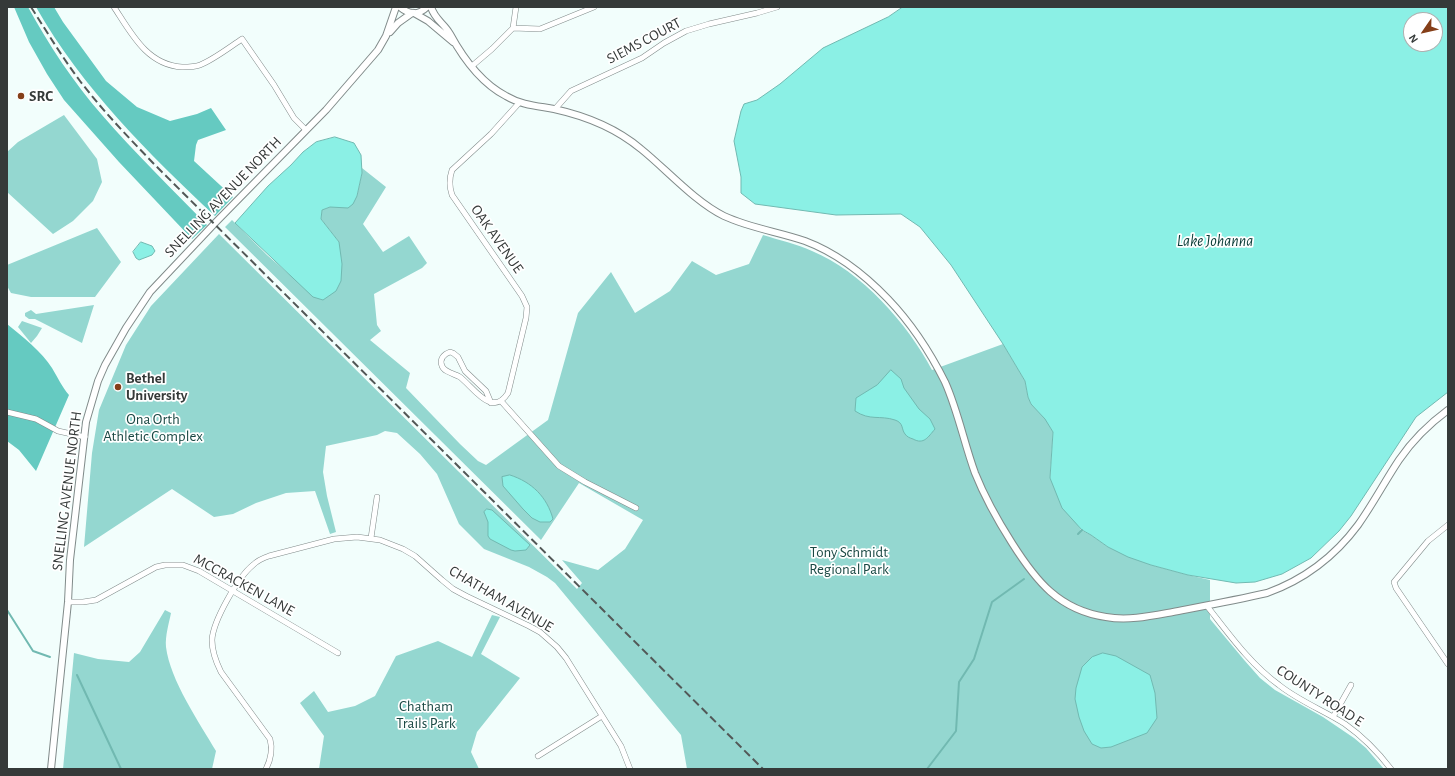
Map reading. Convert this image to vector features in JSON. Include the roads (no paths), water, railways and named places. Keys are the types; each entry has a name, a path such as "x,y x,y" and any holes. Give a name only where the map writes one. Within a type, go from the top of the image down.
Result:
{"street":[{"path":"114,7 145,50 154,58 168,64 188,67 200,65 242,39 274,85 294,118 306,130"},
{"name":"SNELLING AVENUE NORTH","path":"51,769 68,602 70,560 86,422 98,382 114,347 137,309 150,292 356,77 378,50 386,36 396,7"},
{"path":"400,7 406,12 413,13 428,21 456,45"},
{"name":"SNELLING AVENUE NORTH","path":"386,36 398,23 413,13 423,11 427,7"},
{"path":"431,7 435,18 447,29 456,45 472,66 486,82 497,91 519,103 555,109 587,118 611,129 655,160 703,202 716,211 734,220 804,241 820,248 849,265 876,287 914,330 937,368 952,400 976,474 998,520 1028,569 1045,588 1055,596 1066,604 1080,610 1098,616 1115,618 1144,617 1207,606 1267,593 1282,588 1309,572 1348,538 1359,524 1400,459 1423,432 1448,410"},
{"path":"472,66 513,28 516,7"},
{"path":"513,28 540,29 594,7"},
{"name":"SIEMS COURT","path":"555,109 572,91 642,58 664,43 686,31 777,7"},
{"name":"OAK AVENUE","path":"501,401 508,393 526,318 527,307 522,296 452,195 450,189 450,177 452,170 492,134 519,103"},
{"path":"491,403 486,391 465,371 456,354 450,352 443,355 441,362 443,368 460,378 479,395 491,403 501,401 559,466 585,482 636,508"},
{"path":"7,412 36,419 58,431 85,437"},
{"path":"371,538 378,497"},
{"path":"1448,525 1428,541 1394,582 1396,588 1448,664"},
{"name":"CHATHAM AVENUE","path":"266,769 271,759 272,752 270,739 221,672 213,651 213,637 216,624 234,590 252,565 269,556 334,539 357,537 371,538 403,549 415,556 453,589 540,632 557,647 566,658 621,746 630,769"},
{"name":"MCCRACKEN LANE","path":"68,602 96,600 152,569 165,565 178,564 191,567 234,590 338,653"},
{"name":"COUNTY ROAD E","path":"1207,606 1244,652 1267,677 1345,725 1368,743 1391,769"},
{"path":"1333,717 1351,685"},
{"path":"538,756 602,716"}],"water":[{"name":"Lake Johanna","path":"903,7 1448,7 1448,392 1416,417 1351,516 1339,531 1311,558 1282,574 1255,582 1236,583 1188,575 1151,565 1128,557 1108,547 1082,530 1062,508 1050,478 1053,432 1045,419 1031,404 1025,381 1003,344 951,265 920,227 901,214 836,215 755,204 741,193 741,177 734,141 744,104 757,100 780,84 823,48 888,17"},
{"path":"335,137 354,143 361,155 362,173 357,196 353,204 348,208 330,207 322,210 321,219 339,242 342,264 341,281 336,291 323,300 313,297 235,223 268,186 303,152 316,142"},
{"path":"141,242 152,246 155,251 152,255 139,260 133,252"},
{"path":"891,370 901,379 904,388 919,409 930,419 935,429 923,441 917,441 908,437 898,421 865,416 855,411 856,398 877,385"},
{"path":"510,475 532,486 538,491 543,497 550,511 553,519 550,522 540,522 532,518 503,486 502,477"},
{"path":"487,509 492,510 530,545 526,550 511,550 490,539 488,536 488,522 484,512"},
{"path":"1103,653 1116,656 1150,675 1155,693 1157,718 1147,733 1111,747 1101,748 1092,744 1084,731 1075,699 1076,688 1082,667 1092,657"}],"waterway":[{"path":"1078,534 1082,530"},
{"path":"927,769 956,731 959,682 974,659 992,602 1024,579"},
{"path":"7,610 33,651 50,657"},
{"path":"77,675 121,769"}],"railway":[{"path":"31,7 80,81 107,114 145,155 763,769"}],"place":[{"name":"SRC","path":"21,96"},
{"name":"Bethel University","path":"118,387"}],"park label":[{"name":"Ona Orth Athletic Complex","path":"153,428"},
{"name":"Tony Schmidt Regional Park","path":"849,560"},
{"name":"Chatham Trails Park","path":"426,714"}]}
